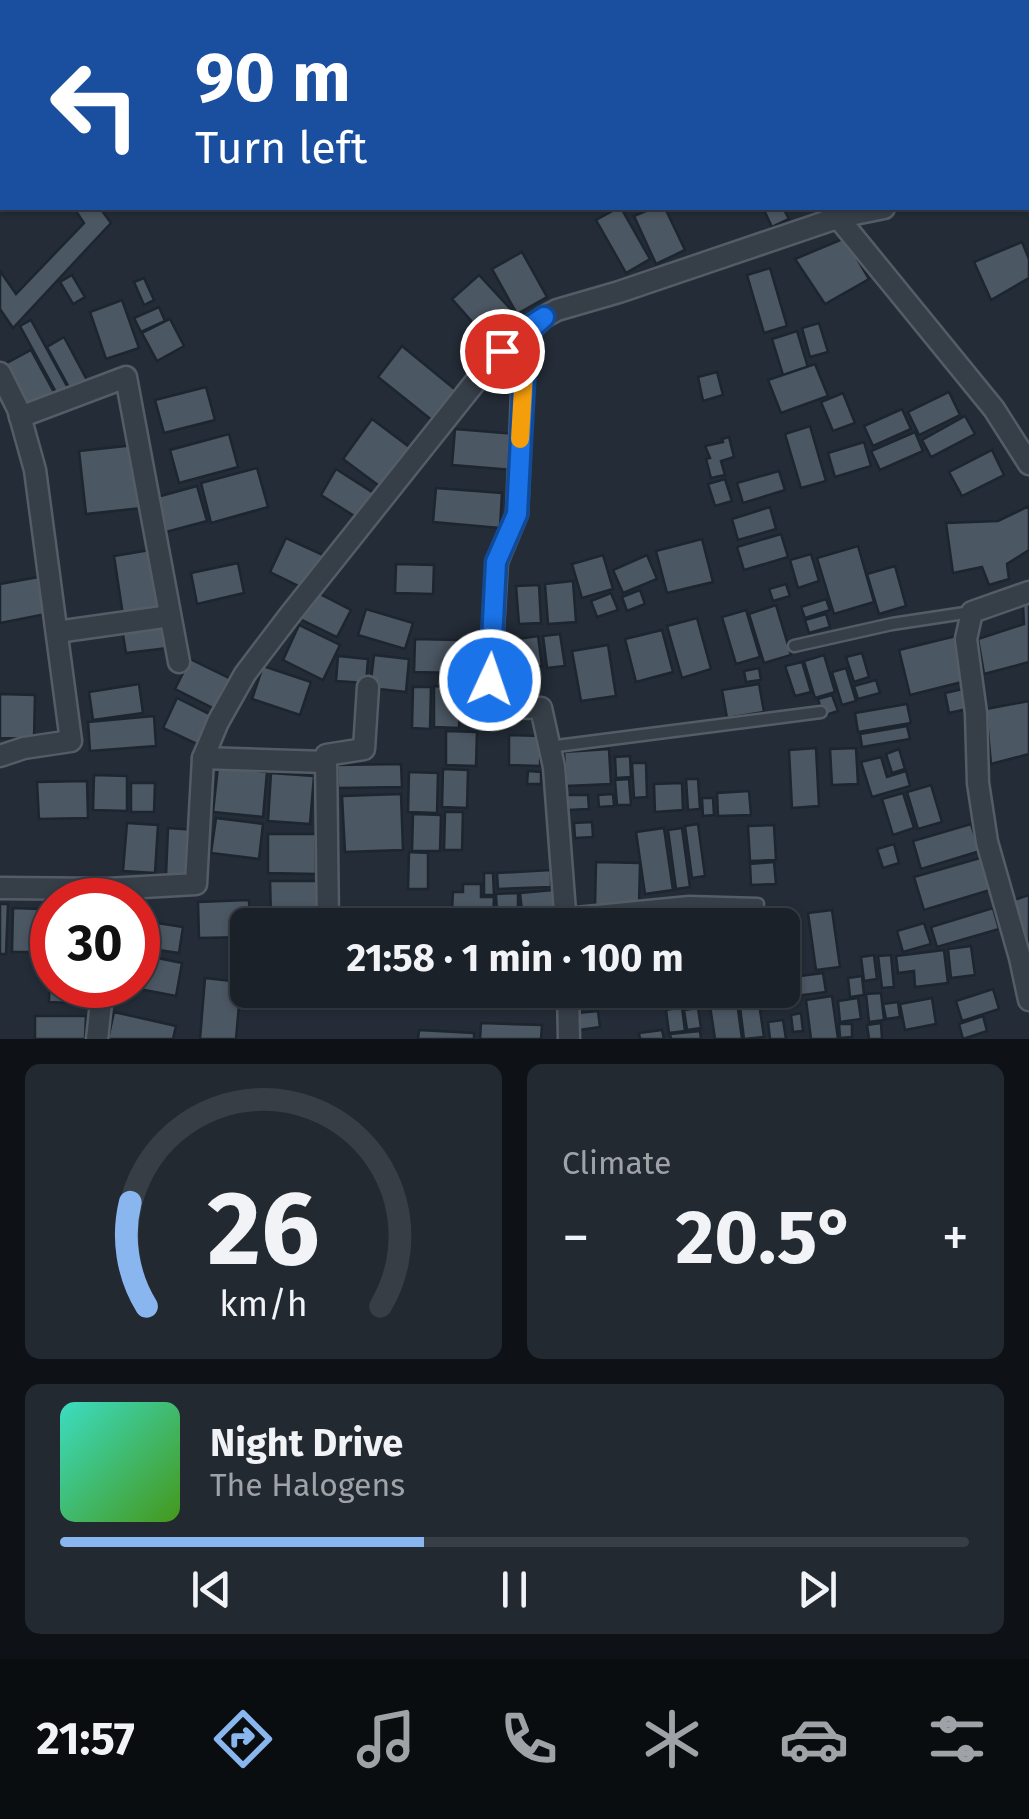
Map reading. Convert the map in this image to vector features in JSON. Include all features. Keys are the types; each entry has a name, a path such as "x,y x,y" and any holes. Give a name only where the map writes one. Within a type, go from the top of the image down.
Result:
{"street":[{"path":"160,888 196,884 203,758 245,674 513,337 557,310 619,292 834,212 859,210"},
{"path":"834,212 994,410 1029,464"},
{"path":"544,317 533,327 526,344 517,514 496,562 490,680 498,707 541,708 554,767 564,908"},
{"path":"0,373 20,417 35,470 72,742 24,748 0,756"},
{"path":"20,417 126,377 178,662"},
{"path":"1029,592 972,612 966,639 987,842 1029,1000"},
{"path":"57,632 170,616"},
{"path":"328,908 326,754 364,750 368,686"},
{"path":"203,758 326,762"},
{"path":"0,888 30,890"},
{"path":"97,1039 100,1008"},
{"path":"568,1008 569,1039"}],"lane":[{"path":"794,646 892,624 972,612"},
{"path":"549,746 820,712"},
{"path":"648,908 689,902 758,904"}],"building":[{"path":"75,210 101,210 111,223 13,328 0,309 0,271 16,294 84,223"},
{"path":"622,210 650,259 626,273 596,220"},
{"path":"648,210 666,210 685,250 656,264 634,216"},
{"path":"764,210 784,210 789,219 772,227"},
{"path":"845,238 869,279 825,304 795,259"},
{"path":"1022,242 1029,259 1029,278 991,300 974,262"},
{"path":"522,252 547,297 517,314 492,269"},
{"path":"770,268 787,326 764,333 747,275"},
{"path":"72,275 85,297 73,304 60,282"},
{"path":"479,275 517,316 489,341 452,299"},
{"path":"144,278 154,300 144,305 134,282"},
{"path":"122,300 139,348 106,359 90,312"},
{"path":"159,307 165,321 141,332 134,318"},
{"path":"170,319 184,346 157,361 142,333"},
{"path":"31,320 68,388 57,394 20,326"},
{"path":"819,323 828,352 810,357 802,328"},
{"path":"797,331 809,371 784,378 772,339"},
{"path":"64,337 88,382 71,391 47,347"},
{"path":"402,346 457,391 433,421 378,377"},
{"path":"31,350 56,396 28,411 3,365"},
{"path":"815,364 828,396 781,413 768,380"},
{"path":"717,372 723,395 703,401 698,377"},
{"path":"206,387 215,420 164,433 155,400"},
{"path":"949,392 960,415 919,435 908,412"},
{"path":"843,393 855,423 833,431 821,402"},
{"path":"902,409 911,429 873,446 864,426"},
{"path":"965,416 975,434 931,457 922,440"},
{"path":"372,419 416,452 386,491 343,459"},
{"path":"810,426 826,481 801,488 785,434"},
{"path":"455,429 515,434 513,470 452,465"},
{"path":"915,432 923,451 880,470 871,451"},
{"path":"229,434 238,467 179,483 170,450"},
{"path":"729,437 734,457 721,461 725,475 711,478 705,446"},
{"path":"864,442 871,466 835,477 828,453"},
{"path":"135,445 142,508 86,514 79,451"},
{"path":"992,450 1004,475 962,496 949,472"},
{"path":"257,468 268,507 211,523 201,483"},
{"path":"336,469 375,494 359,519 321,495"},
{"path":"779,471 785,490 743,503 737,483"},
{"path":"725,479 732,501 715,506 708,484"},
{"path":"197,486 207,521 166,532 157,497"},
{"path":"436,488 502,493 500,528 433,522"},
{"path":"1029,506 1029,550 1007,564 1009,579 989,585 982,567 953,573 946,523 998,521"},
{"path":"770,507 776,529 738,540 732,519"},
{"path":"781,534 788,557 744,570 737,547"},
{"path":"286,538 323,555 307,590 270,572"},
{"path":"702,539 713,582 667,593 656,551"},
{"path":"858,546 874,602 834,614 817,558"},
{"path":"150,550 161,615 124,622 114,556"},
{"path":"811,554 819,581 798,588 790,560"},
{"path":"603,555 613,589 582,598 572,564"},
{"path":"647,555 657,579 623,593 613,570"},
{"path":"238,563 244,593 197,604 191,573"},
{"path":"396,564 434,565 433,594 395,593"},
{"path":"895,566 906,606 879,614 867,574"},
{"path":"44,576 51,613 0,623 0,584"},
{"path":"573,581 576,622 548,624 545,584"},
{"path":"786,584 790,596 773,601 769,589"},
{"path":"539,585 541,623 519,624 516,586"},
{"path":"640,590 645,604 627,611 622,597"},
{"path":"314,591 351,610 337,637 300,619"},
{"path":"611,593 618,610 597,617 591,601"},
{"path":"826,599 830,610 805,618 801,607"},
{"path":"1029,603 1029,662 984,674 978,639 1024,624 1023,606"},
{"path":"776,605 791,655 764,663 749,614"},
{"path":"366,609 413,623 405,649 358,635"},
{"path":"746,610 760,657 736,664 722,617"},
{"path":"826,614 830,627 809,633 805,620"},
{"path":"697,618 711,669 682,678 667,626"},
{"path":"165,624 168,648 126,653 122,629"},
{"path":"299,625 340,645 323,680 283,660"},
{"path":"662,630 673,672 636,682 625,639"},
{"path":"560,634 565,666 547,668 543,636"},
{"path":"538,636 542,666 514,670 511,640"},
{"path":"956,636 962,682 910,695 899,650"},
{"path":"415,639 458,640 457,673 414,672"},
{"path":"608,645 616,696 581,701 572,651"},
{"path":"862,653 869,677 854,682 846,657"},
{"path":"374,655 409,659 406,692 370,688"},
{"path":"824,655 835,692 815,698 804,661"},
{"path":"338,656 368,659 366,683 336,681"},
{"path":"190,659 235,681 219,711 175,689"},
{"path":"802,662 811,692 795,696 785,666"},
{"path":"263,666 311,682 300,715 252,699"},
{"path":"759,668 761,680 746,682 744,671"},
{"path":"846,668 856,701 842,705 832,672"},
{"path":"876,680 880,693 858,699 854,686"},
{"path":"139,684 143,713 93,720 89,692"},
{"path":"759,684 764,712 727,718 722,690"},
{"path":"434,686 460,687 459,728 434,727"},
{"path":"413,687 431,687 430,729 412,728"},
{"path":"963,689 967,709 949,713 945,693"},
{"path":"0,694 35,695 34,739 0,738"},
{"path":"832,695 838,711 823,716 818,699"},
{"path":"177,698 215,717 201,746 163,728"},
{"path":"1029,701 1029,754 991,764 986,709"},
{"path":"907,704 911,723 858,732 855,713"},
{"path":"154,716 156,746 90,751 88,722"},
{"path":"907,726 910,739 862,747 860,734"},
{"path":"446,731 477,732 476,766 446,765"},
{"path":"509,735 541,736 540,766 509,765"},
{"path":"816,748 819,806 792,808 789,750"},
{"path":"856,748 858,784 832,785 830,749"},
{"path":"609,749 611,784 566,786 564,752"},
{"path":"899,749 905,769 892,773 886,754"},
{"path":"630,756 631,777 616,778 615,757"},
{"path":"881,757 887,777 906,771 910,786 872,797 861,762"},
{"path":"632,763 646,763 647,797 634,798"},
{"path":"401,764 402,787 338,788 337,765"},
{"path":"218,766 267,772 263,817 213,812"},
{"path":"443,769 468,770 467,808 442,807"},
{"path":"528,771 541,772 541,784 527,784"},
{"path":"409,772 438,773 437,813 408,812"},
{"path":"271,773 314,776 310,824 268,821"},
{"path":"94,775 127,776 127,811 93,810"},
{"path":"629,779 631,805 617,805 615,780"},
{"path":"686,779 698,779 700,809 688,810"},
{"path":"87,781 88,818 39,819 37,782"},
{"path":"131,783 155,783 154,812 131,812"},
{"path":"682,783 683,810 655,812 654,784"},
{"path":"931,785 942,822 918,829 907,792"},
{"path":"749,791 751,815 718,816 717,793"},
{"path":"903,793 914,828 893,835 882,799"},
{"path":"401,794 403,850 345,852 342,796"},
{"path":"613,794 614,806 599,807 598,795"},
{"path":"567,795 588,795 589,809 568,810"},
{"path":"702,798 713,798 714,815 703,816"},
{"path":"445,812 463,812 462,850 444,850"},
{"path":"413,814 441,815 440,851 412,851"},
{"path":"216,818 263,824 259,859 211,853"},
{"path":"592,822 593,837 575,838 574,823"},
{"path":"127,823 158,825 155,873 123,871"},
{"path":"698,824 705,876 692,878 685,826"},
{"path":"971,824 980,851 921,869 913,841"},
{"path":"774,825 776,860 750,861 748,826"},
{"path":"168,828 197,830 195,877 166,875"},
{"path":"664,828 673,890 645,894 636,832"},
{"path":"682,828 690,887 676,889 668,830"},
{"path":"268,834 316,834 316,874 268,873"},
{"path":"894,844 899,863 883,868 877,849"},
{"path":"409,852 428,853 428,889 408,889"},
{"path":"980,858 990,890 924,910 914,877"},
{"path":"596,862 640,863 639,906 595,905"},
{"path":"774,862 776,884 751,885 750,864"},
{"path":"551,870 551,887 498,889 497,873"},
{"path":"484,873 493,873 494,895 484,895"},
{"path":"270,881 322,881 323,908 271,908"},
{"path":"463,884 481,884 481,897 494,897 494,908 452,908 453,892 463,892"},
{"path":"553,890 555,908 522,908 520,893"},
{"path":"518,893 518,908 497,908 496,894"},
{"path":"1029,895 1029,942 1025,943 1014,900"},
{"path":"249,900 249,908 230,908 230,937 199,938 198,902"},
{"path":"0,904 8,904 6,954 0,954"},
{"path":"13,908 30,909 30,952 12,952"},
{"path":"993,908 999,929 937,947 931,927"},
{"path":"832,910 840,967 816,970 808,913"},
{"path":"160,923 183,927 179,953 160,950"},
{"path":"924,923 931,944 903,952 897,931"},
{"path":"971,946 975,975 951,978 948,949"},
{"path":"944,950 948,983 915,987 914,971 898,973 896,956"},
{"path":"874,955 877,979 864,981 861,957"},
{"path":"891,955 894,987 882,988 878,956"},
{"path":"160,958 182,963 176,996 160,993"},
{"path":"823,973 826,992 800,995 800,976"},
{"path":"862,976 864,995 850,997 848,978"},
{"path":"205,978 230,981 230,1008 239,1008 236,1039 200,1039"},
{"path":"993,989 999,1009 962,1021 956,1001"},
{"path":"881,993 884,1020 869,1022 866,994"},
{"path":"832,996 838,1039 811,1039 806,1000"},
{"path":"858,998 861,1019 840,1022 838,1001"},
{"path":"932,998 936,1024 905,1030 900,1004"},
{"path":"898,1002 900,1017 886,1019 883,1004"},
{"path":"682,1008 685,1031 669,1033 666,1010"},
{"path":"698,1008 701,1028 687,1030 684,1010"},
{"path":"710,1008 738,1008 742,1039 715,1039"},
{"path":"740,1008 760,1008 764,1037 744,1039"},
{"path":"598,1011 600,1027 579,1030 577,1013"},
{"path":"114,1012 176,1026 173,1039 108,1039"},
{"path":"801,1013 803,1031 793,1032 791,1015"},
{"path":"35,1016 86,1016 85,1039 35,1039"},
{"path":"983,1016 987,1031 963,1039 959,1024"},
{"path":"783,1020 786,1039 770,1039 768,1022"},
{"path":"481,1023 542,1025 541,1039 480,1039"},
{"path":"881,1023 882,1039 869,1039 867,1025"},
{"path":"839,1024 852,1024 852,1037 840,1038"},
{"path":"419,1030 474,1033 474,1039 418,1039"},
{"path":"662,1030 664,1039 640,1039 639,1033"},
{"path":"700,1031 701,1039 671,1039 670,1034"}],"slow traffic":[{"path":"520,439 525,354"}],"route":[{"path":"490,680 496,562 517,514 526,344 533,327 544,317 513,337 502,351"}]}
